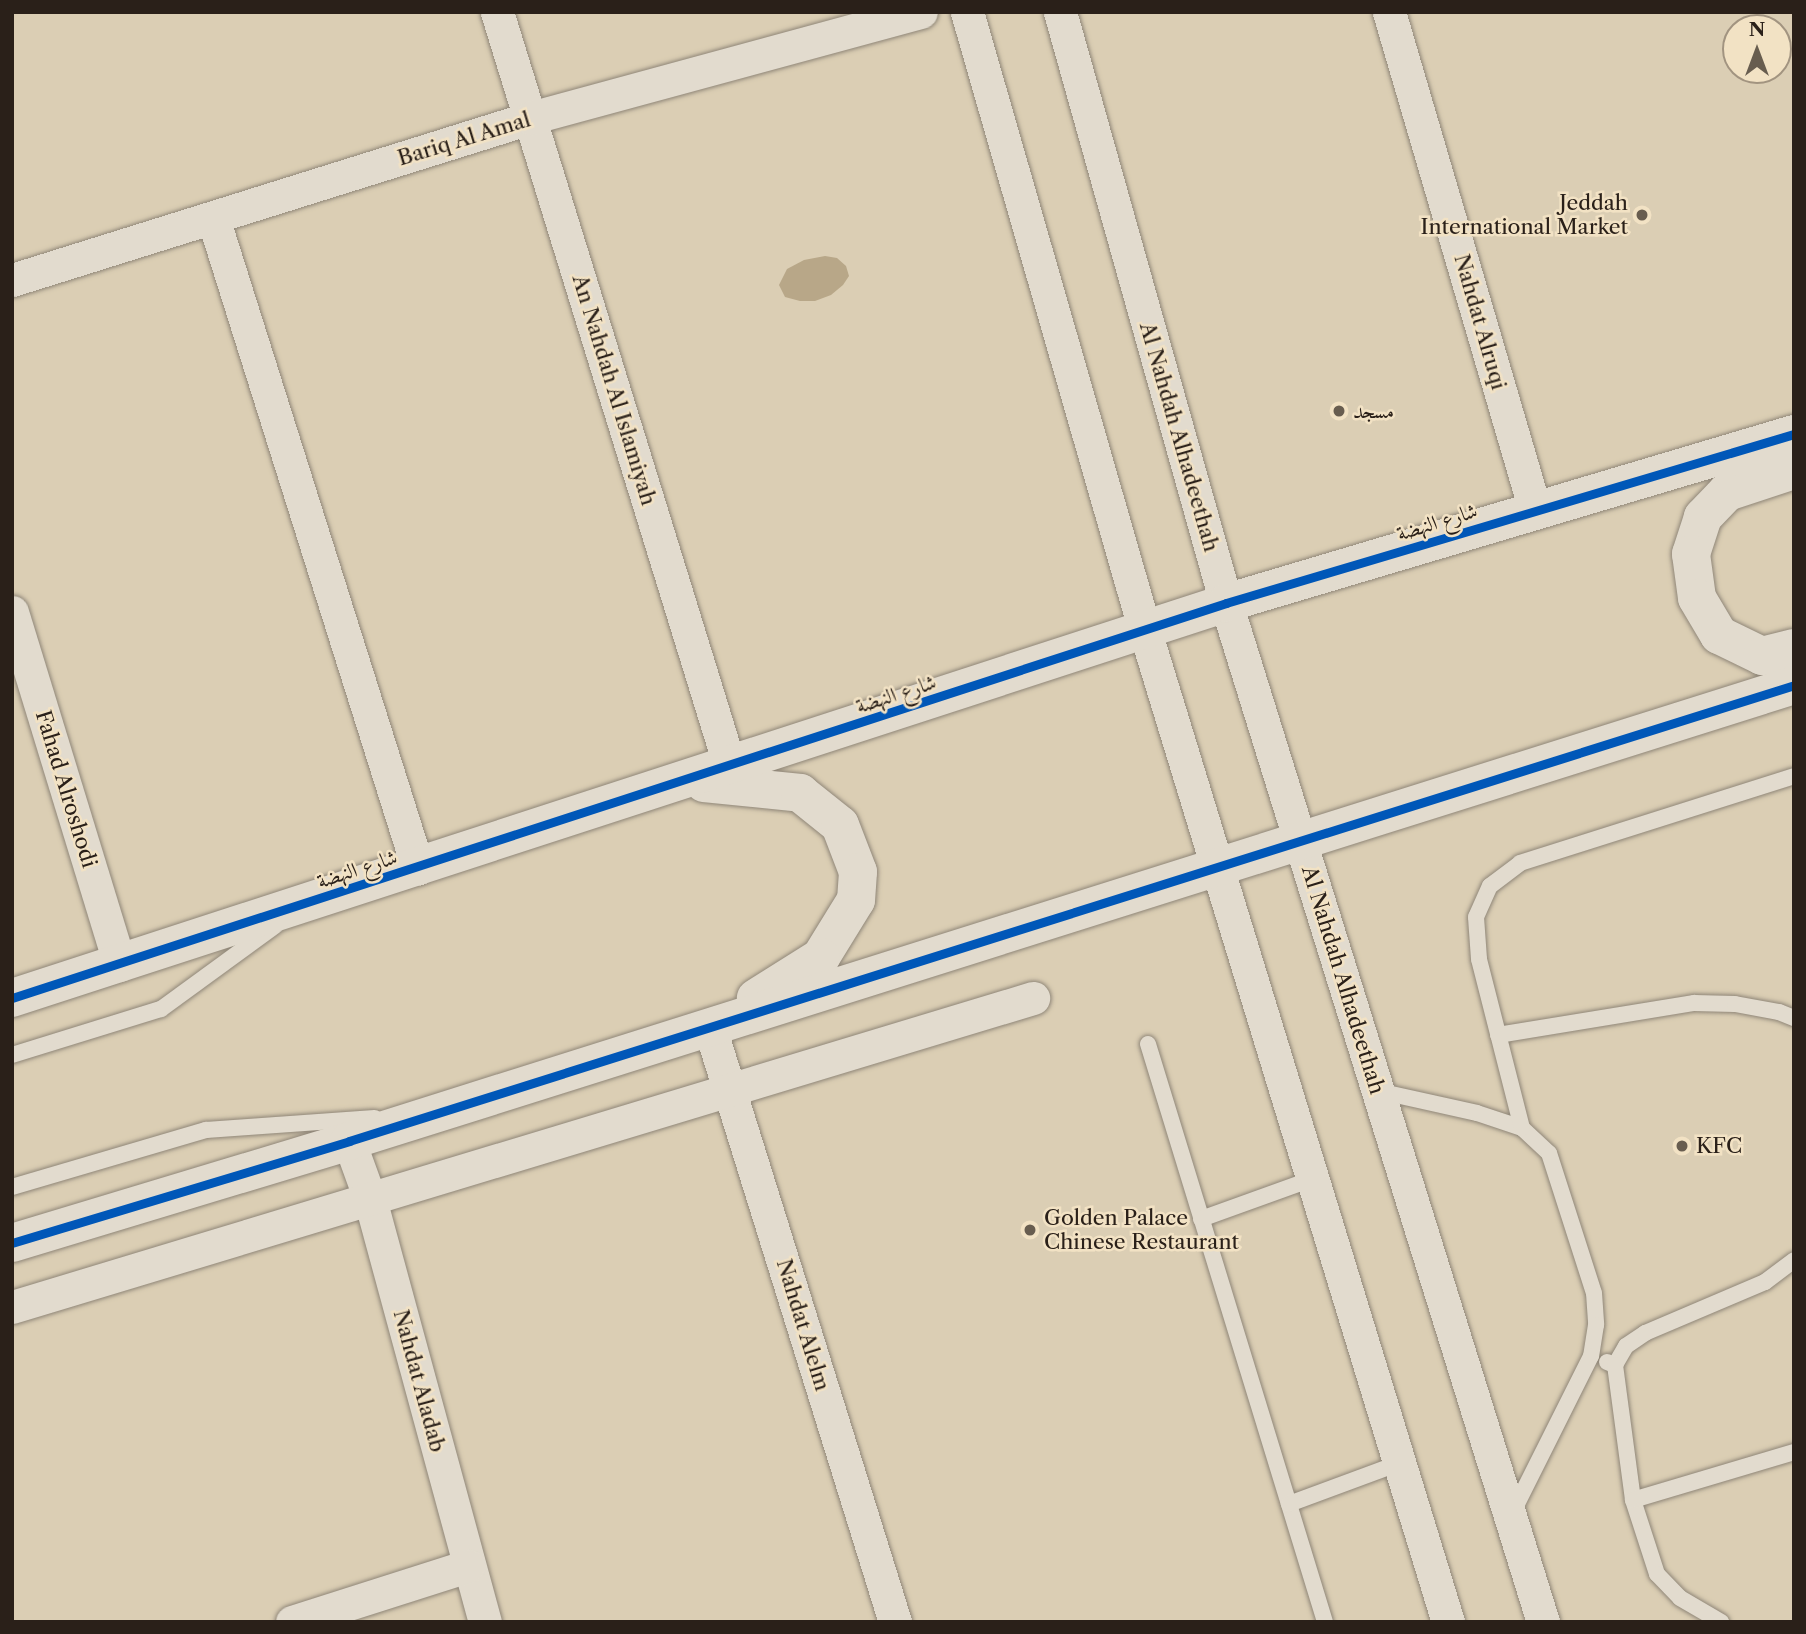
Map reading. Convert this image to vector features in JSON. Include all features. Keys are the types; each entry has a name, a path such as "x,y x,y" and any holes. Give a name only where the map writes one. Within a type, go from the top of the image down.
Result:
{"street":[{"name":"An Nahdah Al Islamiyah","path":"497,12 730,767"},
{"name":"Bariq Al Amal","path":"12,280 530,118 921,12"},
{"path":"967,12 1150,646 1448,1622"},
{"name":"Al Nahdah Alhadeethah","path":"1060,12 1226,604 1539,1608"},
{"name":"Nahdat Alruqi","path":"1389,12 1535,510"},
{"path":"213,218 418,868"},
{"name":"شارع النهضة","path":"12,998 730,767 1150,646 1226,604 1794,434"},
{"path":"1794,470 1727,492 1703,517 1691,554 1697,598 1719,635 1762,656 1794,648"},
{"name":"Fahad Alroshodi","path":"12,612 120,965"},
{"path":"12,1243 710,1028 1794,685"},
{"path":"685,782 800,793 841,825 858,872 856,900 821,957 710,1028"},
{"path":"12,1307 1033,998"},
{"name":"Nahdat Alelm","path":"710,1028 895,1622"},
{"name":"Nahdat Aladab","path":"349,1141 370,1199 485,1622"},
{"path":"292,1622 468,1566"}],"lane":[{"path":"1522,1128 1479,959 1476,917 1490,886 1520,863 1794,776"},
{"path":"12,1055 161,1009 302,906"},
{"path":"1498,1035 1694,1003 1735,1004 1779,1012 1794,1018"},
{"path":"1147,1044 1325,1622"},
{"path":"1378,1091 1477,1113 1522,1128 1549,1153 1594,1293 1596,1325 1591,1356 1511,1517"},
{"path":"12,1188 206,1130 438,1113"},
{"path":"1201,1219 1312,1179"},
{"path":"1721,1622 1681,1598 1657,1574 1633,1500 1615,1365 1626,1346 1645,1334 1765,1282 1794,1260"},
{"path":"1591,1356 1615,1365"},
{"path":"1633,1500 1794,1452"},
{"path":"1289,1504 1400,1463"},
{"path":"1539,1608 1554,1622"}],"shaded area":[{"path":"825,256 837,258 846,266 849,276 843,285 831,295 815,301 785,297 779,285 787,269 804,260"}],"cycle path":[{"path":"12,998 1226,603 1794,434"},
{"path":"12,1243 349,1141 1794,685"}],"place":[{"name":"Jeddah International Market","path":"1642,215"},
{"name":"مسجد","path":"1339,411"},
{"name":"KFC","path":"1682,1146"},
{"name":"Golden Palace Chinese Restaurant","path":"1030,1230"}]}
